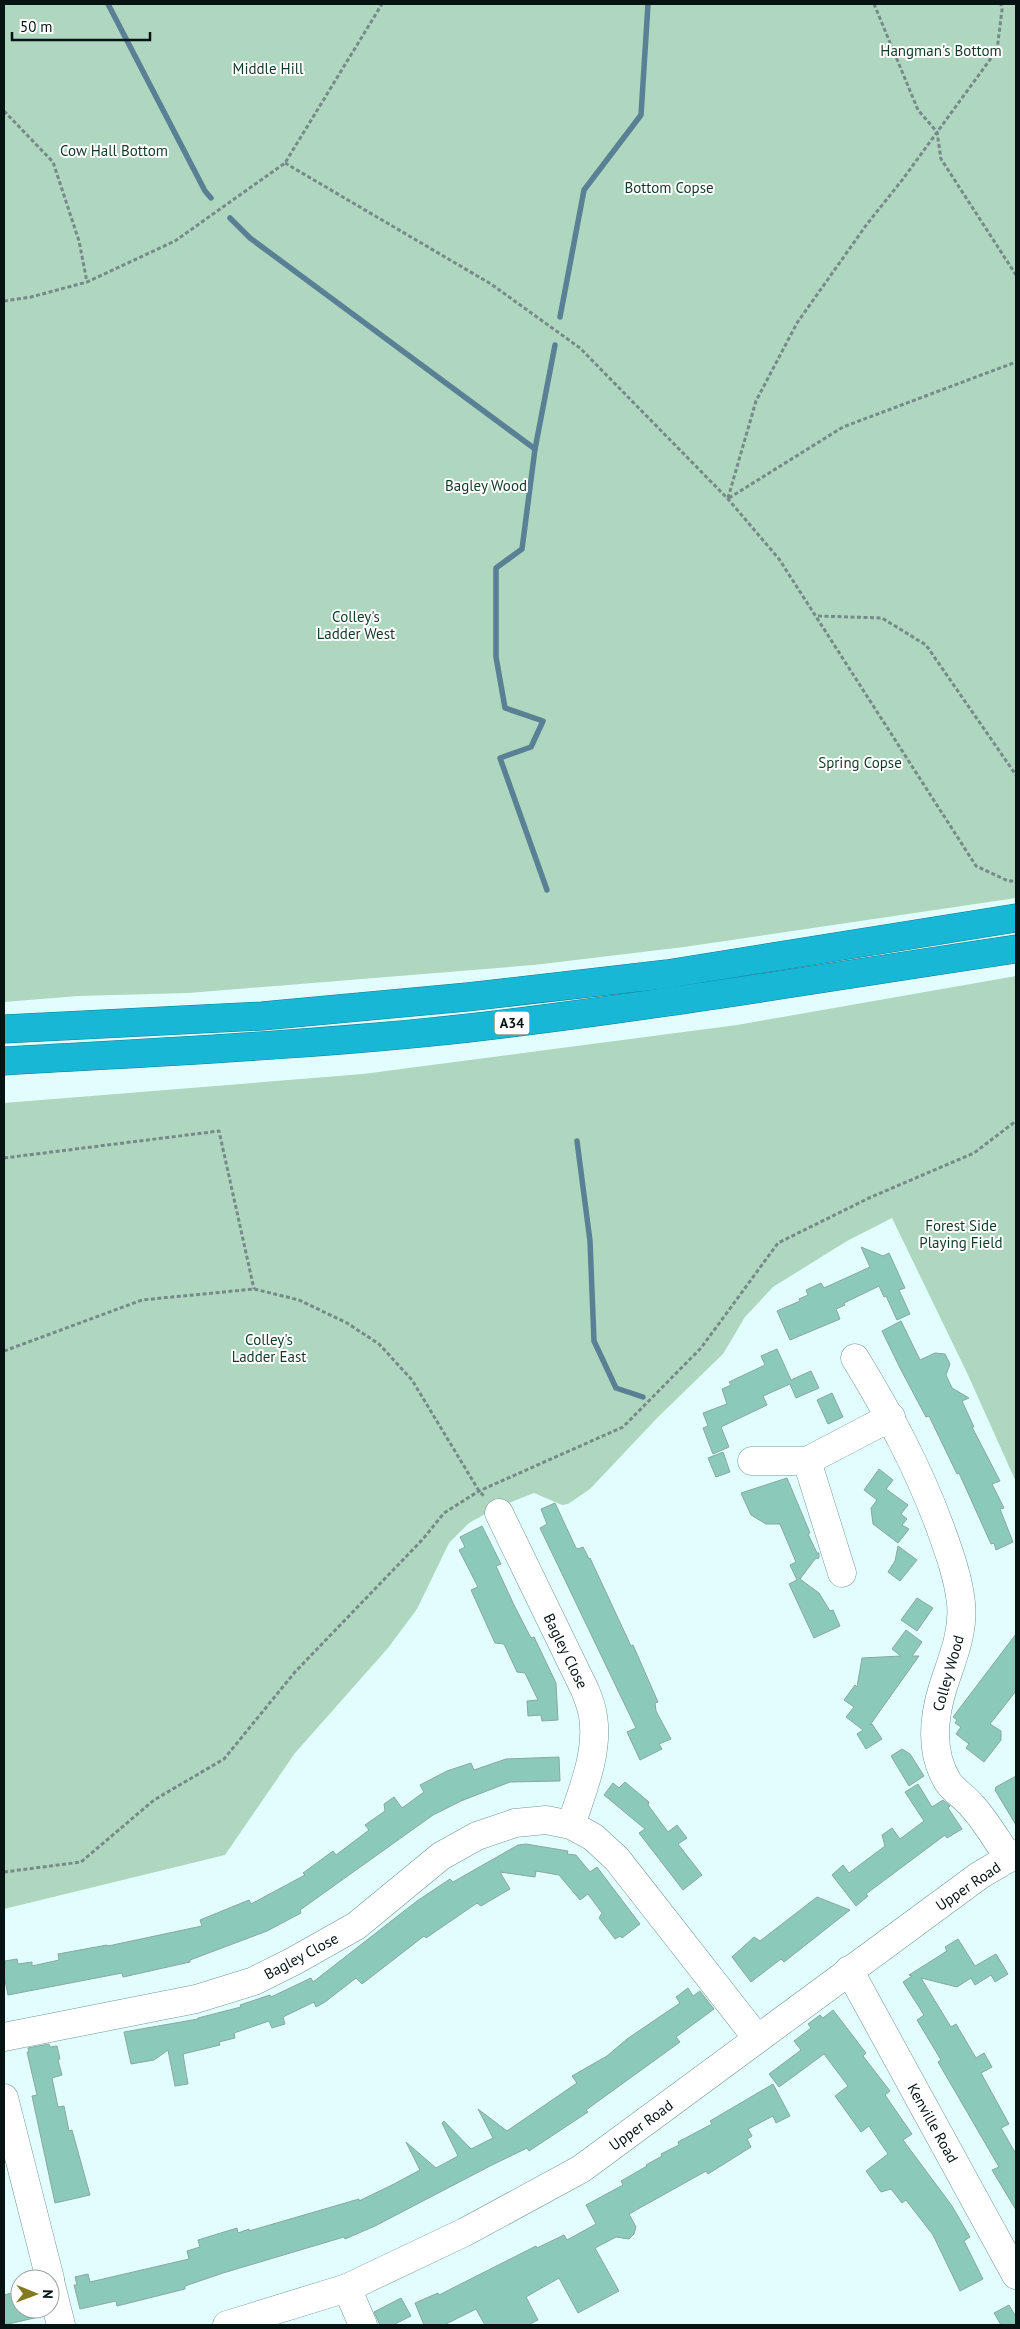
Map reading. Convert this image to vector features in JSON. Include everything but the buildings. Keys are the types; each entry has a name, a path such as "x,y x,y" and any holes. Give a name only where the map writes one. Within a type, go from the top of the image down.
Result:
{"highway":[{"name":"A34","path":"4,1029 262,1016 468,997 667,974 1016,918"},
{"name":"A34","path":"4,1061 263,1046 468,1028 670,1002 1016,949"}],"street":[{"name":"Colley Wood","path":"855,1358 891,1417 935,1513 954,1566 961,1604 958,1647 943,1688 935,1719 935,1750 948,1782 973,1806 1013,1856"},
{"path":"752,1461 808,1461 891,1417"},
{"path":"808,1461 842,1572"},
{"name":"Bagley Close","path":"499,1513 585,1690 593,1716 594,1743 589,1771 571,1824"},
{"name":"Bagley Close","path":"4,2037 196,1999 254,1981 356,1926 441,1856 477,1836 515,1823 546,1820 571,1824 593,1837 617,1859 757,2038"},
{"name":"Upper Road","path":"227,2325 347,2288 465,2232 581,2169 980,1875 1013,1856"},
{"name":"Kenville Road","path":"850,1970 1016,2276"},
{"path":"4,2098 47,2269"},
{"path":"347,2288 363,2325"}],"path":[{"path":"4,301 30,297 87,282 175,241 285,163 382,4"},
{"path":"874,4 918,110 937,132 941,159 1016,274"},
{"path":"728,499 756,402 797,323 867,224 997,50 1002,10 1001,4"},
{"path":"4,111 52,162 79,241 87,282"},
{"path":"285,163 491,284 580,348 728,499 779,559 976,866 1008,881 1016,881"},
{"path":"728,499 843,427 1016,362"},
{"path":"817,616 882,618 926,645 1016,775"},
{"path":"4,1158 219,1131 254,1289"},
{"path":"4,1351 142,1300 254,1289 299,1300 347,1323 379,1344 412,1380 479,1491 494,1506 499,1508 499,1513"}],"green space":[{"name":"Bagley Wood","path":"4,4 1016,4 1016,898 684,947 534,965 188,993 78,996 4,1002"},
{"name":"Colley's Ladder East","path":"1016,976 1016,1482 968,1375 892,1218 847,1241 773,1287 745,1317 723,1354 658,1417 590,1489 568,1504 562,1505 534,1493 496,1508 469,1523 449,1543 417,1609 388,1648 295,1753 225,1855 4,1909 4,1103 363,1074 737,1025"}],"waterway":[{"path":"108,4 205,191 211,198"},
{"path":"560,317 584,190 641,115 648,4"},
{"path":"230,218 250,238 535,449"},
{"path":"547,890 500,758 531,747 543,721 505,708 496,657 496,568 522,549 535,449 555,345"},
{"path":"577,1141 590,1241 594,1341 616,1388 643,1397"}],"park label":[{"name":"Hangman's Bottom","path":"941,50"},
{"name":"Middle Hill","path":"268,68"},
{"name":"Cow Hall Bottom","path":"114,150"},
{"name":"Bottom Copse","path":"669,187"},
{"name":"Colley's Ladder West","path":"356,624"},
{"name":"Spring Copse","path":"860,762"},
{"name":"Forest Side Playing Field","path":"961,1234"}]}
